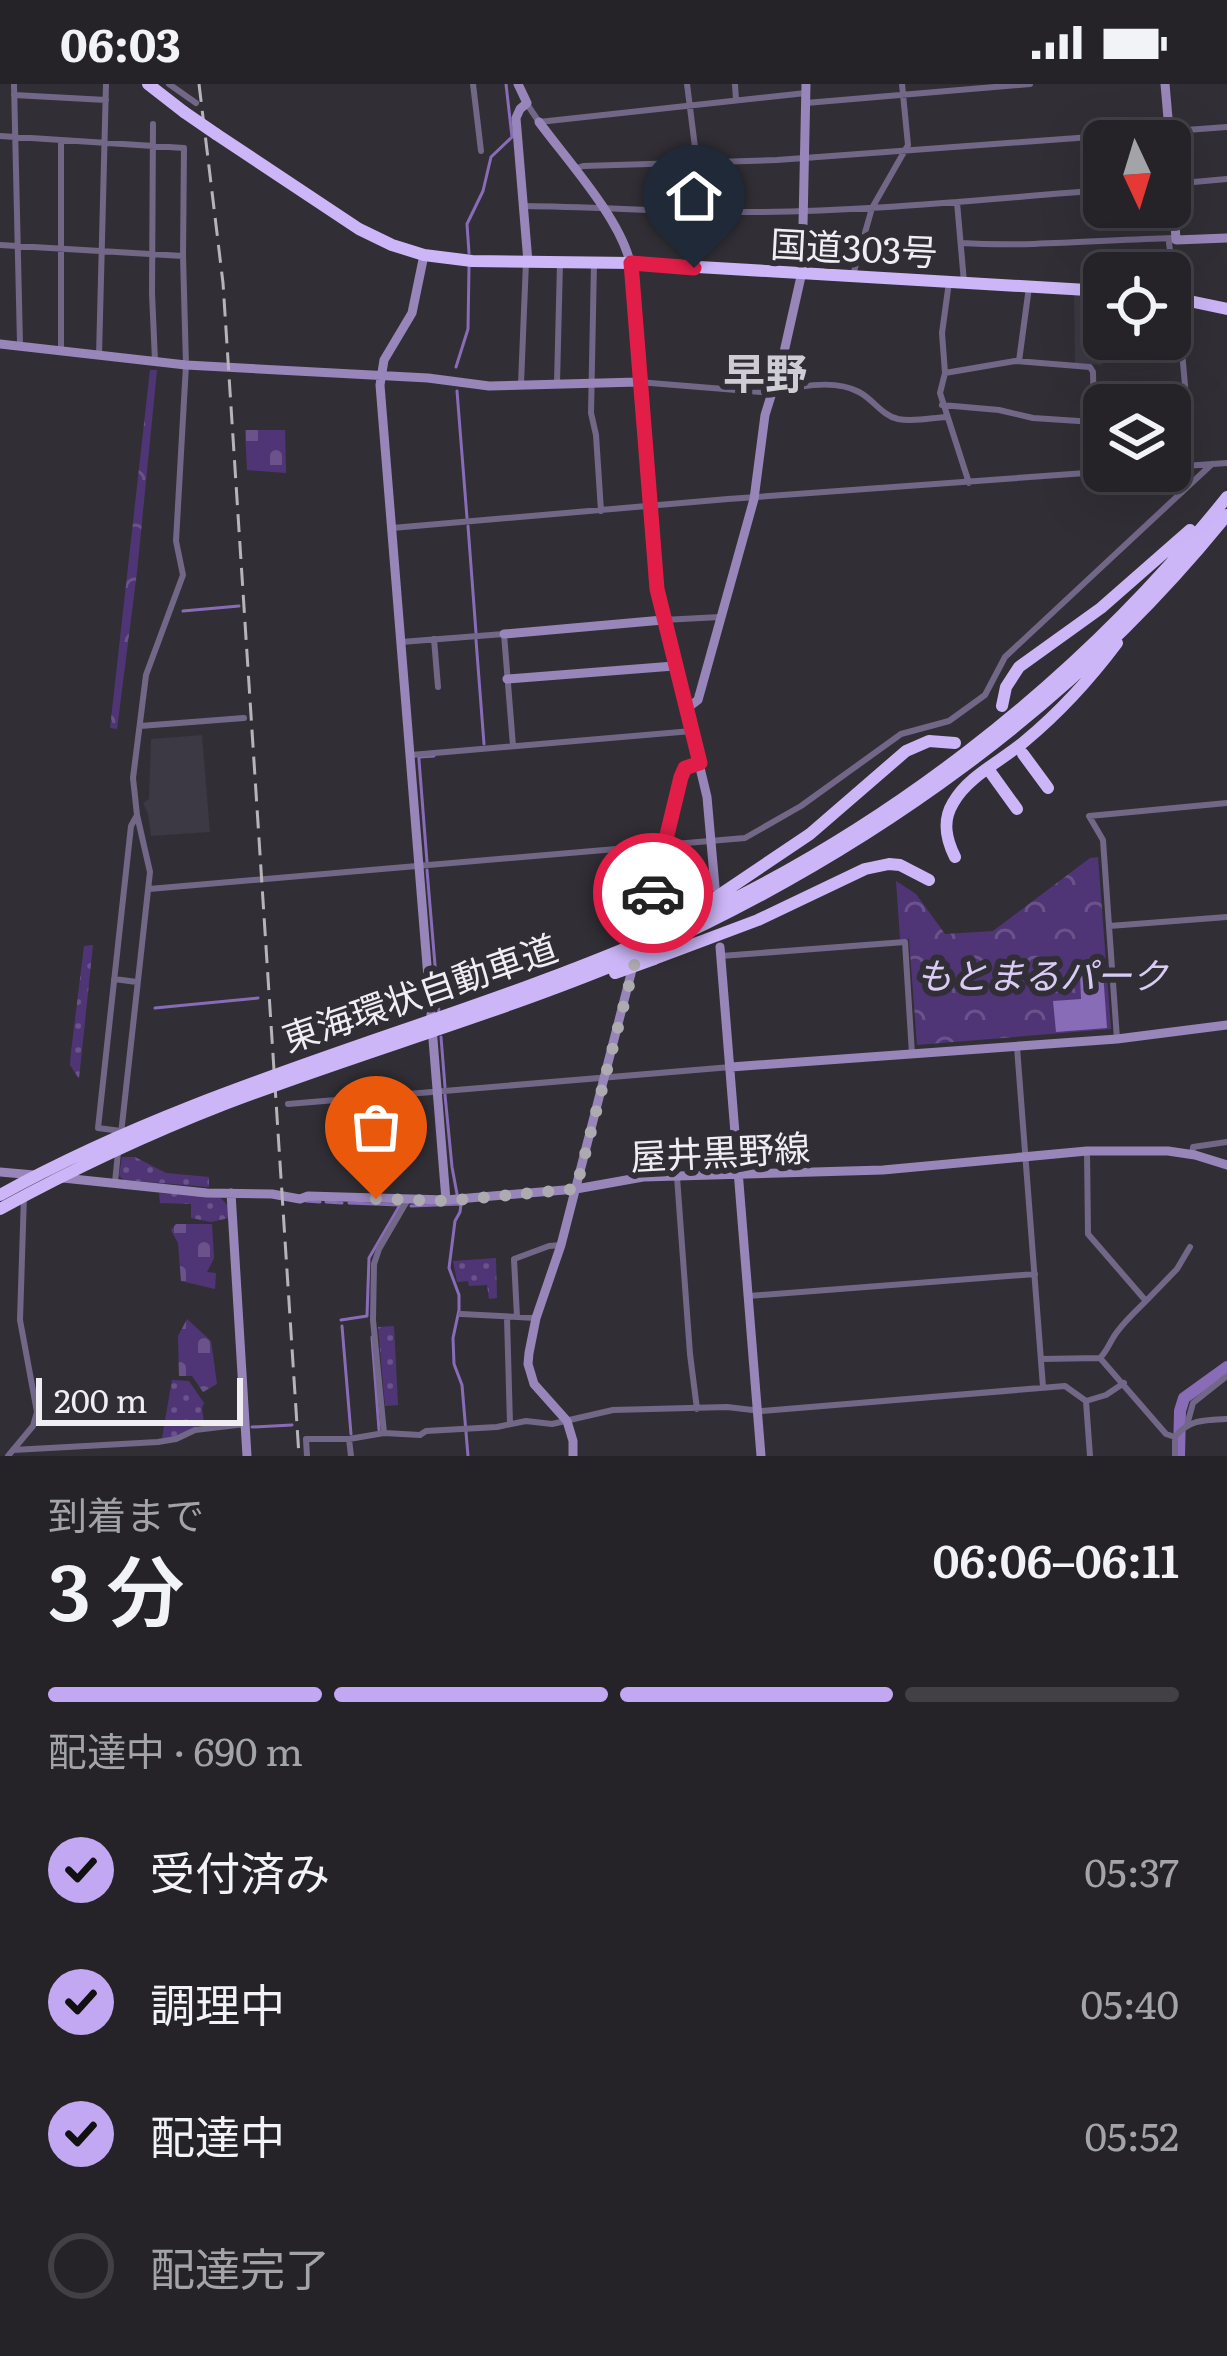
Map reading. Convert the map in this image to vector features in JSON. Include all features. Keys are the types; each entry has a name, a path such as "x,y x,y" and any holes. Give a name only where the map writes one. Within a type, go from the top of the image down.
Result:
{"highway":[{"name":"国道303号","path":"148,84 190,108 216,134 358,229 424,255 1083,290"},
{"path":"1191,301 1227,309"},
{"path":"1002,706 1006,687 1019,668 1121,592 1227,496"},
{"name":"東海環状自動車道","path":"0,1196 130,1130 227,1090 530,986 657,935 793,867 891,805 990,733 1084,650 1168,565 1227,496"},
{"name":"東海環状自動車道","path":"0,1209 168,1126 652,955 767,894 883,824 1043,703 1135,618 1227,514"},
{"path":"955,857 946,830 954,801 1070,699 1135,618"},
{"path":"657,935 786,853 906,752 929,741 955,743"},
{"path":"1023,754 1048,788"},
{"path":"991,773 1017,809"},
{"path":"652,955 758,920 865,869 900,865 929,880"}],"street":[{"path":"14,84 20,347"},
{"path":"99,356 106,84"},
{"path":"169,84 190,108"},
{"path":"473,84 481,151"},
{"path":"518,84 539,122 602,207 631,263 654,571 707,797 715,887"},
{"path":"688,84 697,163"},
{"path":"735,84 736,100"},
{"path":"853,275 872,208 908,145 902,84"},
{"path":"539,122 806,94 903,95 1030,84"},
{"path":"1165,84 1168,120"},
{"path":"686,709 698,700 754,499 762,433 802,272 806,94"},
{"path":"14,95 106,100"},
{"path":"521,384 527,262 516,118 527,103"},
{"path":"153,124 155,362"},
{"path":"1191,134 1227,127"},
{"path":"0,136 184,148 185,364 176,541 183,575 146,675 134,778 137,815 151,872 115,1184"},
{"path":"61,352 62,140"},
{"path":"574,169 1083,142"},
{"path":"1191,182 1227,179"},
{"path":"524,206 802,211 1083,192"},
{"path":"957,202 961,243 942,333 945,373 940,392 970,483"},
{"path":"1175,228 1176,240 1227,238"},
{"path":"961,243 1021,246 1173,238 1170,252"},
{"path":"0,245 182,256"},
{"path":"424,255 412,313 386,355 381,375 446,1201"},
{"path":"557,383 560,262"},
{"path":"594,262 591,413 601,511"},
{"path":"1019,361 1029,286"},
{"path":"0,344 155,362 428,377 470,384 638,382 773,393 792,387 843,386 901,420 946,418"},
{"path":"945,373 1019,361 1090,367 1093,384"},
{"path":"942,405 1083,421"},
{"path":"1191,466 1227,463"},
{"path":"149,889 745,838 801,806 901,734 944,724 985,695 1005,657 1212,464"},
{"path":"392,528 1083,474"},
{"path":"400,642 721,616"},
{"path":"503,634 513,746"},
{"path":"434,639 438,687"},
{"path":"507,679 674,666"},
{"path":"140,725 244,718"},
{"path":"411,755 692,731"},
{"path":"573,1456 567,1421 530,1377 529,1353 685,768 700,763"},
{"path":"1117,1040 1103,840 1089,816 1227,803"},
{"path":"121,1131 98,1128 131,826 137,815"},
{"path":"1109,926 1227,916"},
{"path":"761,1456 720,951 904,942 912,1054"},
{"path":"114,979 137,982"},
{"path":"288,1104 1117,1040 1227,1025"},
{"path":"1017,1047 1043,1387"},
{"path":"1192,1155 1193,1147 1227,1142"},
{"path":"1087,1151 1088,1234 1146,1301"},
{"name":"屋井黒野線","path":"0,1172 300,1198 446,1201 576,1189 633,1178 883,1170 1087,1151 1168,1151 1227,1165"},
{"path":"10,1453 33,1426 38,1412 20,1320 25,1174"},
{"path":"677,1177 698,1409"},
{"path":"232,1193 247,1456"},
{"path":"384,1433 374,1264 407,1201"},
{"path":"518,1317 514,1259 561,1245"},
{"path":"1041,1359 1100,1358 1123,1324 1177,1269 1190,1247"},
{"path":"749,1296 1035,1274"},
{"path":"461,1314 536,1318"},
{"path":"507,1318 510,1424"},
{"path":"1100,1358 1166,1434 1175,1437"},
{"path":"1187,1425 1193,1403 1227,1376"},
{"path":"1085,1401 1124,1383"},
{"path":"307,1456 306,1439 420,1435 526,1421 552,1424 613,1410 756,1409 1065,1386 1085,1401 1090,1456"},
{"path":"1175,1456 1175,1437 1187,1425 1227,1419"},
{"path":"10,1453 158,1442 195,1430 245,1424"},
{"path":"349,1439 351,1456"}],"shaded area":[{"path":"1074,294 1083,295 1083,360 1102,360 1102,365 1075,363"},
{"path":"202,735 210,832 151,836 143,803 149,799 151,739"},
{"path":"1103,972 1107,1028 1056,1032 1053,1001 1081,999 1080,974"}],"green space":[{"path":"150,370 157,370 117,729 110,728"},
{"path":"245,430 285,430 286,473 247,470"},
{"name":"もとまるパーク","path":"1098,857 1111,1029 917,1045 909,939 900,939 896,881 916,894 945,934 993,931 1090,858"},
{"path":"93,945 79,1079 70,1065 71,1052 84,946"},
{"path":"122,1157 135,1157 166,1173 209,1177 209,1187 124,1180 119,1176"},
{"path":"159,1193 219,1196 228,1206 229,1218 211,1222 191,1218 191,1204 160,1203"},
{"path":"176,1224 212,1224 214,1258 207,1272 216,1273 215,1289 181,1281 178,1243 171,1230"},
{"path":"496,1258 497,1298 489,1299 487,1285 457,1282 453,1261"},
{"path":"187,1319 211,1341 217,1384 203,1392 192,1376 179,1376 178,1336"},
{"path":"394,1326 398,1405 385,1406 378,1327"},
{"path":"172,1380 189,1381 204,1403 204,1423 176,1437 162,1438"}],"waterway":[{"path":"469,253 467,224 483,191 491,157 512,137 506,84"},
{"path":"456,367 468,329 469,267"},
{"path":"457,391 467,518"},
{"path":"468,526 476,633"},
{"path":"183,611 239,606"},
{"path":"476,640 484,744"},
{"path":"427,862 419,757 434,756"},
{"path":"427,870 436,977"},
{"path":"437,982 439,1015"},
{"path":"155,1008 258,998"},
{"path":"441,1037 445,1087"},
{"path":"445,1095 457,1194"},
{"path":"306,1201 320,1202"},
{"path":"326,1202 342,1203"},
{"path":"341,1320 367,1316 369,1258 400,1205 349,1203"},
{"path":"411,1206 461,1204 449,1268 459,1295 454,1364 462,1385 468,1456"},
{"path":"342,1326 351,1434"},
{"path":"372,1337 379,1430"},
{"path":"1179,1456 1184,1398 1227,1367"},
{"path":"252,1427 292,1425"}],"railway":[{"path":"199,84 223,283 299,1456"}],"way so far":[{"path":"376,1199 446,1201 576,1189 653,893"}],"district":[{"name":"早野","path":"765,371"}],"route":[{"path":"653,893 681,777 685,768 700,763 657,589 631,263 694,268"}]}
